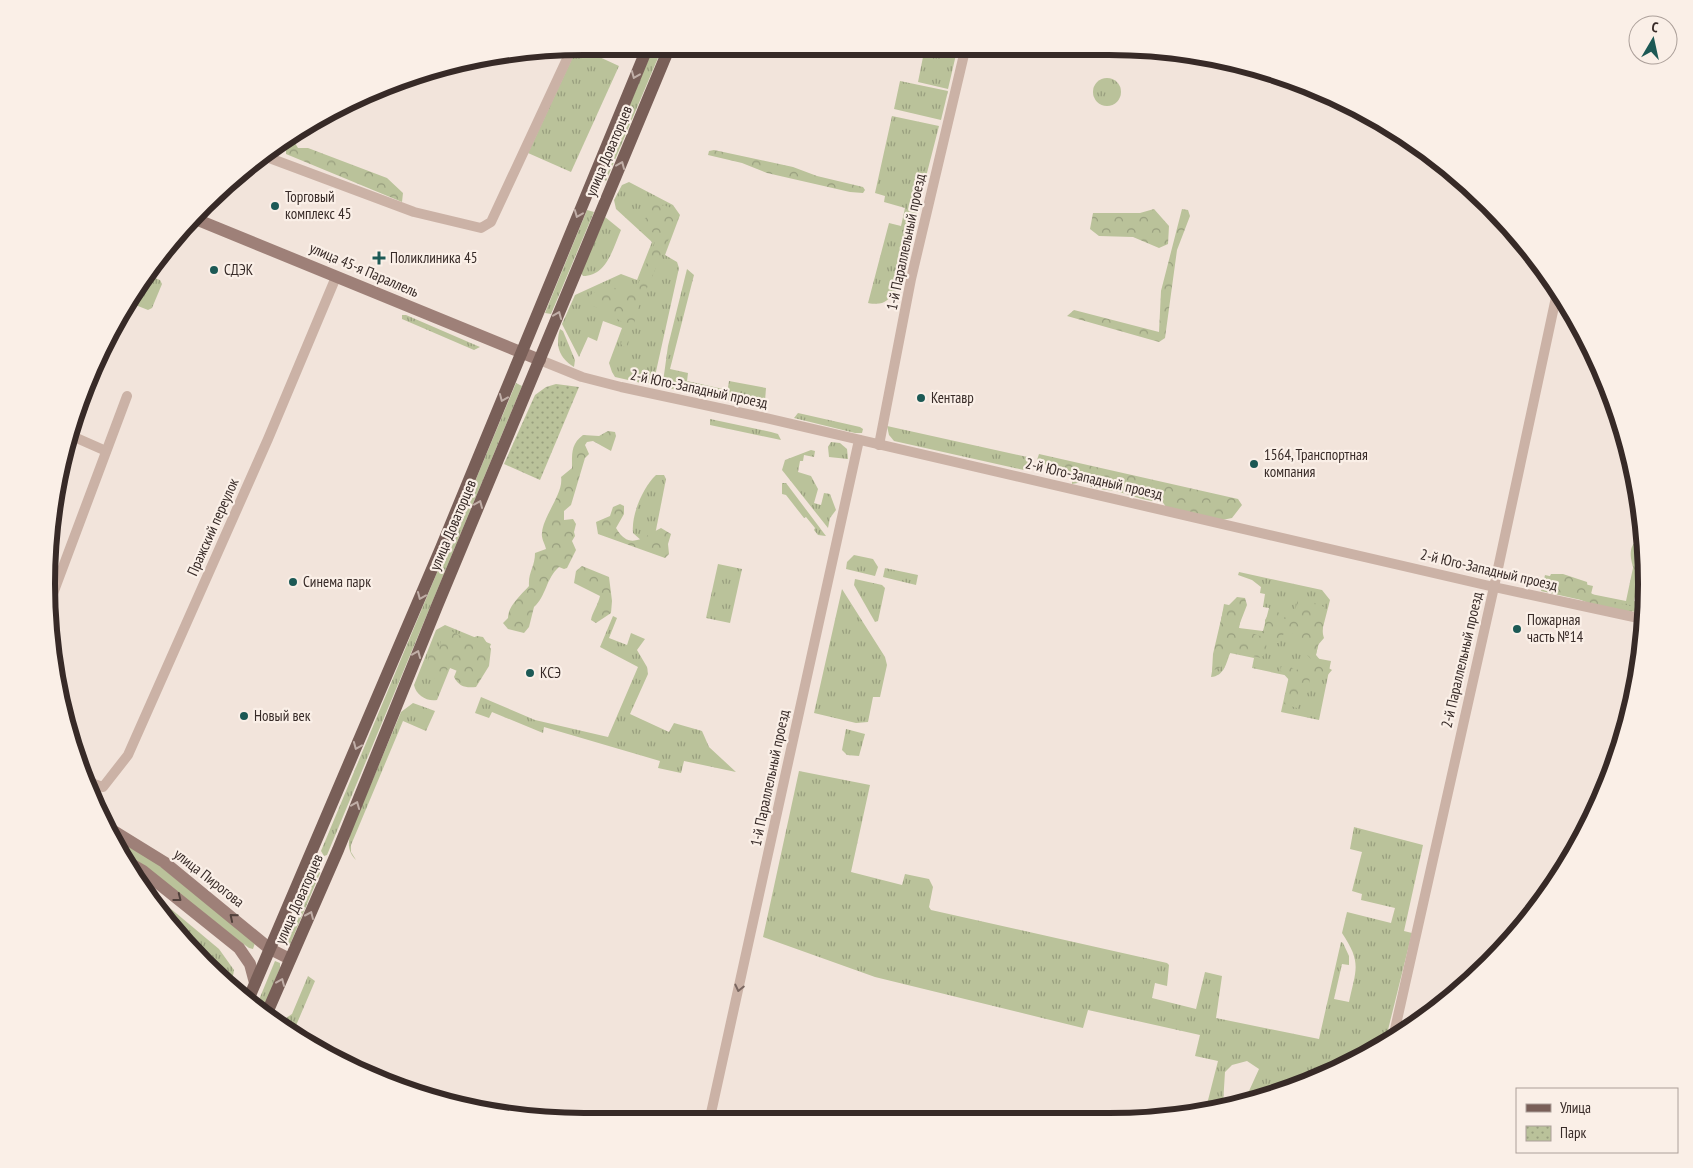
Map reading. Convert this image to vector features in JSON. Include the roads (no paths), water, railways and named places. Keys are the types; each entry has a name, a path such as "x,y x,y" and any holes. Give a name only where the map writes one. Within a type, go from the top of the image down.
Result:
{"main road":[{"name":"улица Доваторцев","path":"250,994 522,353 644,55"},
{"name":"улица Доваторцев","path":"269,1009 338,850 444,589 666,55"},
{"name":"улица 45-я Параллель","path":"200,221 540,360"},
{"name":"улица Пирогова","path":"119,834 164,862 270,949 290,959"},
{"path":"138,868 239,948 250,964 255,983"}],"street":[{"path":"270,158 414,212 480,228 486,226 491,222 569,55"},
{"name":"1-й Параллельный проезд","path":"879,445 911,279 964,55"},
{"name":"Пражский переулок","path":"94,784 103,787 107,784 128,754 268,439 336,277"},
{"name":"2-й Параллельный проезд","path":"1395,1029 1494,587 1555,301"},
{"name":"2-й Юго-Западный проезд","path":"540,360 594,381 859,440 1494,587 1637,618"},
{"path":"55,587 126,396"},
{"path":"76,438 106,451"},
{"name":"1-й Параллельный проезд","path":"711,1113 859,440"}],"place":[{"name":"Торговый комплекс 45","path":"275,206"},
{"name":"Поликлиника 45","path":"379,258"},
{"name":"СДЭК","path":"214,270"},
{"name":"Кентавр","path":"921,398"},
{"name":"1564, Транспортная компания","path":"1254,464"},
{"name":"Синема парк","path":"293,582"},
{"name":"Пожарная часть №14","path":"1517,629"},
{"name":"КСЭ","path":"530,673"},
{"name":"Новый век","path":"244,716"}]}
